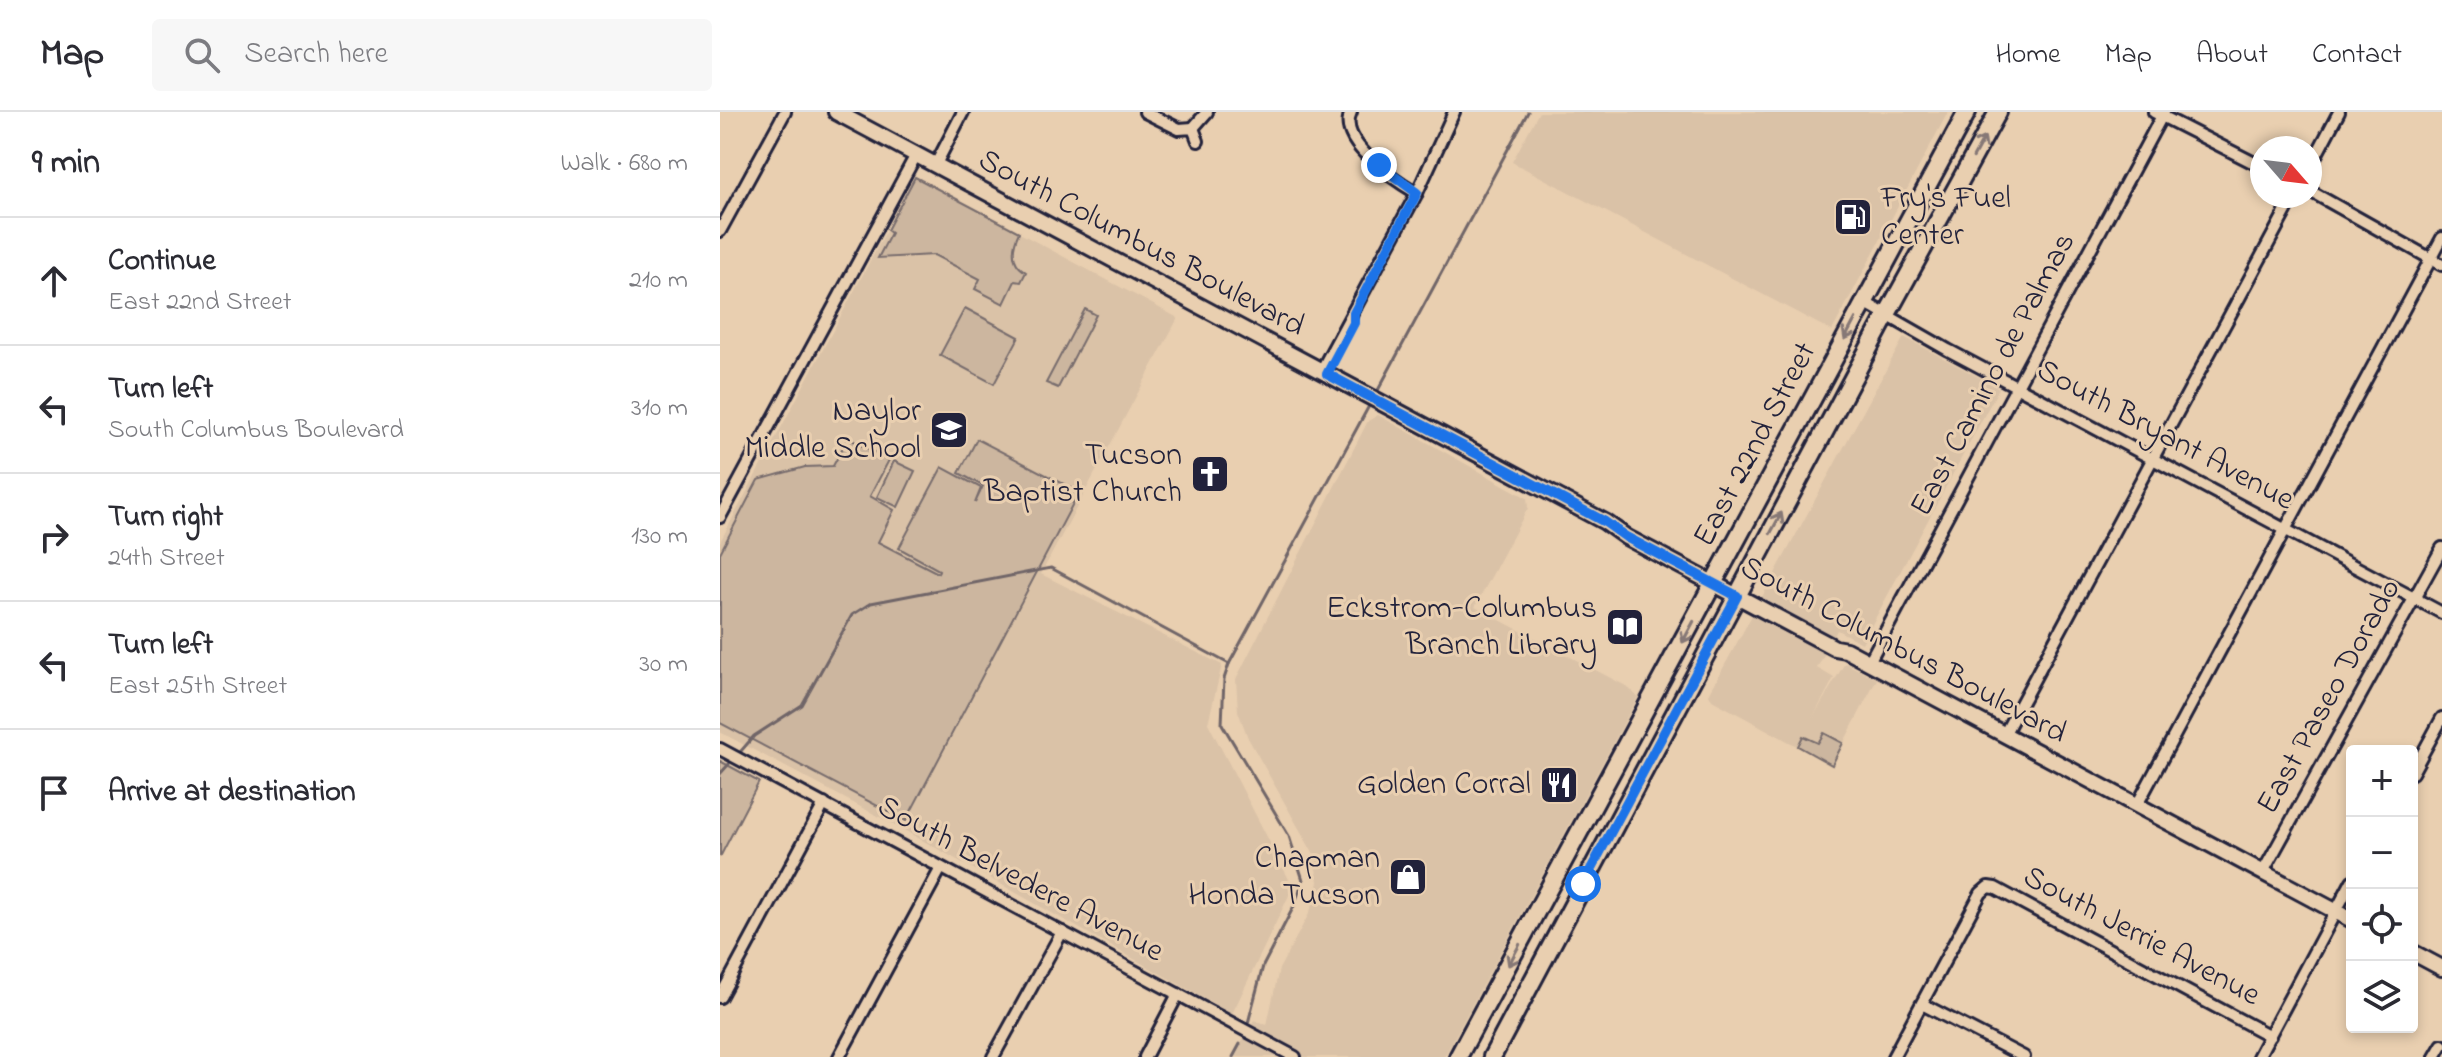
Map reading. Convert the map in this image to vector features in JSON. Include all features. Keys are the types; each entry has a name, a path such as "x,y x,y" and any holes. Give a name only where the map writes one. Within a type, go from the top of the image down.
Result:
{"main road":[{"name":"East 22nd Street","path":"1458,1057 1967,112"},
{"name":"East 22nd Street","path":"1492,1057 1886,316 1998,112"}],"street":[{"path":"720,231 785,112"},
{"name":"South Columbus Boulevard","path":"836,112 1605,522 1626,537 1714,584 1835,648 1869,662 2346,917"},
{"path":"935,166 963,112"},
{"path":"1145,112 1179,129 1193,128 1207,112"},
{"path":"1351,112 1348,118 1350,135 1363,152 1417,193"},
{"path":"1324,373 1354,323 1354,313 1417,193 1454,112"},
{"path":"2322,144 2339,112"},
{"path":"2160,113 2250,161"},
{"name":"East Camino de Palmas","path":"1869,662 2160,113"},
{"path":"1193,128 1198,141"},
{"path":"720,517 916,155"},
{"path":"2322,198 2442,265"},
{"path":"2004,735 2288,208"},
{"path":"2137,805 2442,238"},
{"name":"South Bryant Avenue","path":"1864,302 2016,387 2442,613"},
{"name":"East Paseo Dorado","path":"2263,872 2442,548"},
{"path":"2418,762 2442,718"},
{"name":"South Belvedere Avenue","path":"720,749 1295,1057"},
{"path":"720,997 824,804"},
{"path":"839,1057 941,868"},
{"name":"South Jerrie Avenue","path":"1922,1004 1981,893 1988,887 2270,1036"},
{"path":"2258,1057 2347,889"},
{"path":"993,1057 1062,932"},
{"path":"2418,955 2442,968"},
{"path":"1145,1057 1178,994"},
{"path":"1893,1057 1922,1004 2024,1057"},
{"path":"2435,1057 2442,1045"}],"shaded area":[{"path":"1539,112 1948,112 1832,331 1512,162"},
{"name":"Naylor Middle School","path":"915,177 1178,318 1041,574 1222,665 1208,723 1293,887 1232,1014 904,830 720,732 720,542"},
{"path":"915,177 1019,232 1014,254 1017,264 1026,272 1021,282 1015,281 1004,304 975,289 980,279 934,255 878,258 891,233 887,230"},
{"path":"965,308 1019,337 994,384 940,355"},
{"path":"1085,309 1096,315 1058,388 1046,383"},
{"path":"1904,337 1999,388 1862,643 1837,630 1817,668 1834,678 1813,717 1845,663 1877,679 1832,765 1712,700 1709,694"},
{"path":"1378,415 1527,498 1528,508 1475,607 1626,686 1638,697 1444,1057 1234,1057 1254,1020 1267,1025 1279,969 1310,912 1318,882 1314,855 1248,738 1238,711 1236,679 1368,421"},
{"path":"848,438 889,460 870,496 894,510 878,542 938,573 939,570 899,548 942,467 981,488 975,503 983,486 959,473 977,439 1079,492 906,821 720,723 720,553 758,480 805,467 833,466"},
{"path":"894,461 915,471 898,507 877,497"},
{"path":"1824,733 1843,743 1832,765 1798,746 1803,736 1818,743"},
{"path":"720,761 759,782 720,857"}],"waterway":[{"path":"1376,394 1528,112"},
{"path":"741,751 754,736 802,705 852,615 871,603 1051,568 1229,664 1370,404"},
{"path":"1229,664 1224,679 1222,724 1289,836 1303,880 1294,906 1263,966 1248,1023"},
{"path":"720,774 729,764"},
{"path":"1233,1057 1240,1044"}],"place":[{"name":"Fry's Fuel Center","path":"1853,217"},
{"name":"Naylor Middle School","path":"949,430"},
{"name":"Tucson Baptist Church","path":"1210,474"},
{"name":"Eckstrom-Columbus Branch Library","path":"1625,627"},
{"name":"Golden Corral","path":"1559,785"},
{"name":"Chapman Honda Tucson","path":"1408,877"}],"route":[{"path":"1379,165 1417,193 1354,313 1354,323 1327,374 1737,596 1583,884"}]}
